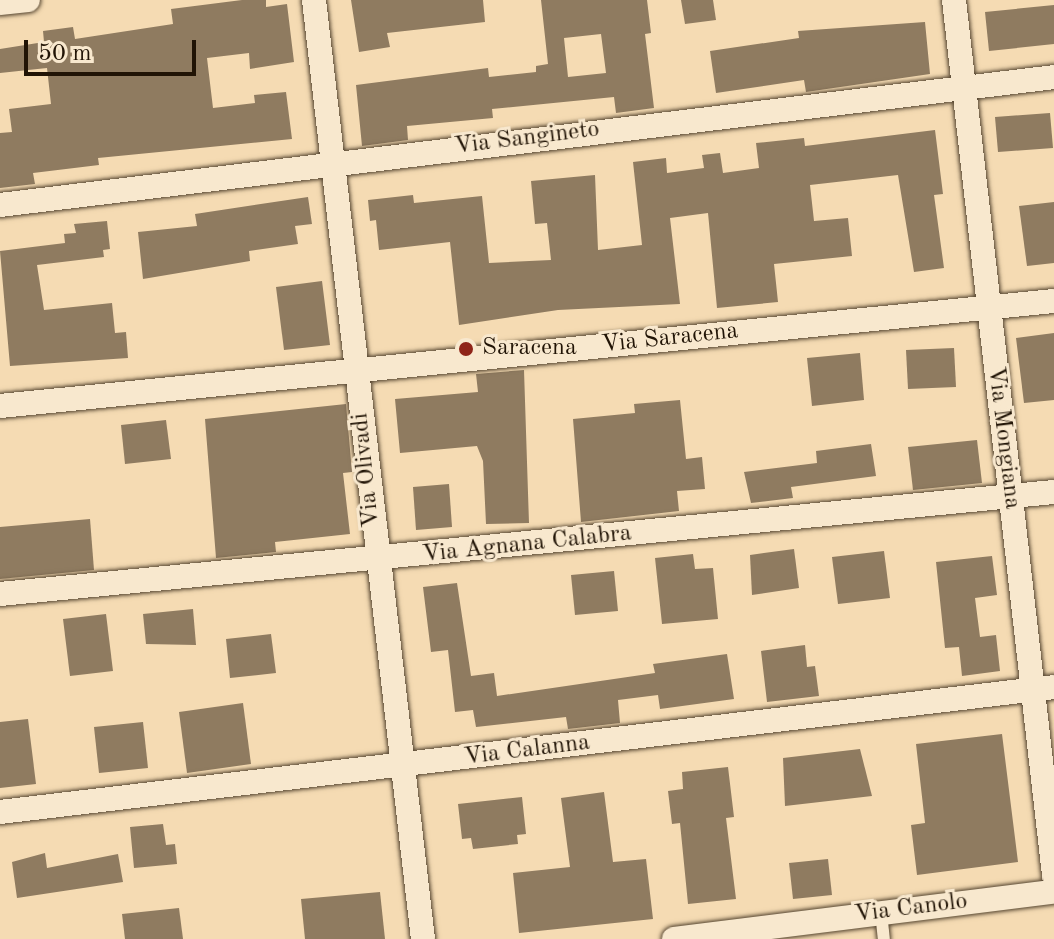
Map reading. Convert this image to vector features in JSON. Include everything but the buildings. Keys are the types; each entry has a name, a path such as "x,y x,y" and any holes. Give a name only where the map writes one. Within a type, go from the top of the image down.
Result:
{"street":[{"path":"0,3 28,0"},
{"name":"Via Olivadi","path":"314,0 376,560 423,939"},
{"name":"Via Mongiana","path":"954,0 986,307 1011,497 1044,688 1054,875"},
{"name":"Via Sangineto","path":"0,205 333,162 1054,77"},
{"name":"Via Saracena","path":"0,406 1054,301"},
{"name":"Via Agnana Calabra","path":"0,594 1054,492"},
{"name":"Via Calanna","path":"0,812 1044,688"},
{"name":"Via Canolo","path":"674,939 1054,892"}],"lane":[{"path":"881,912 884,939"}],"place":[{"name":"Saracena","path":"466,349"}]}
